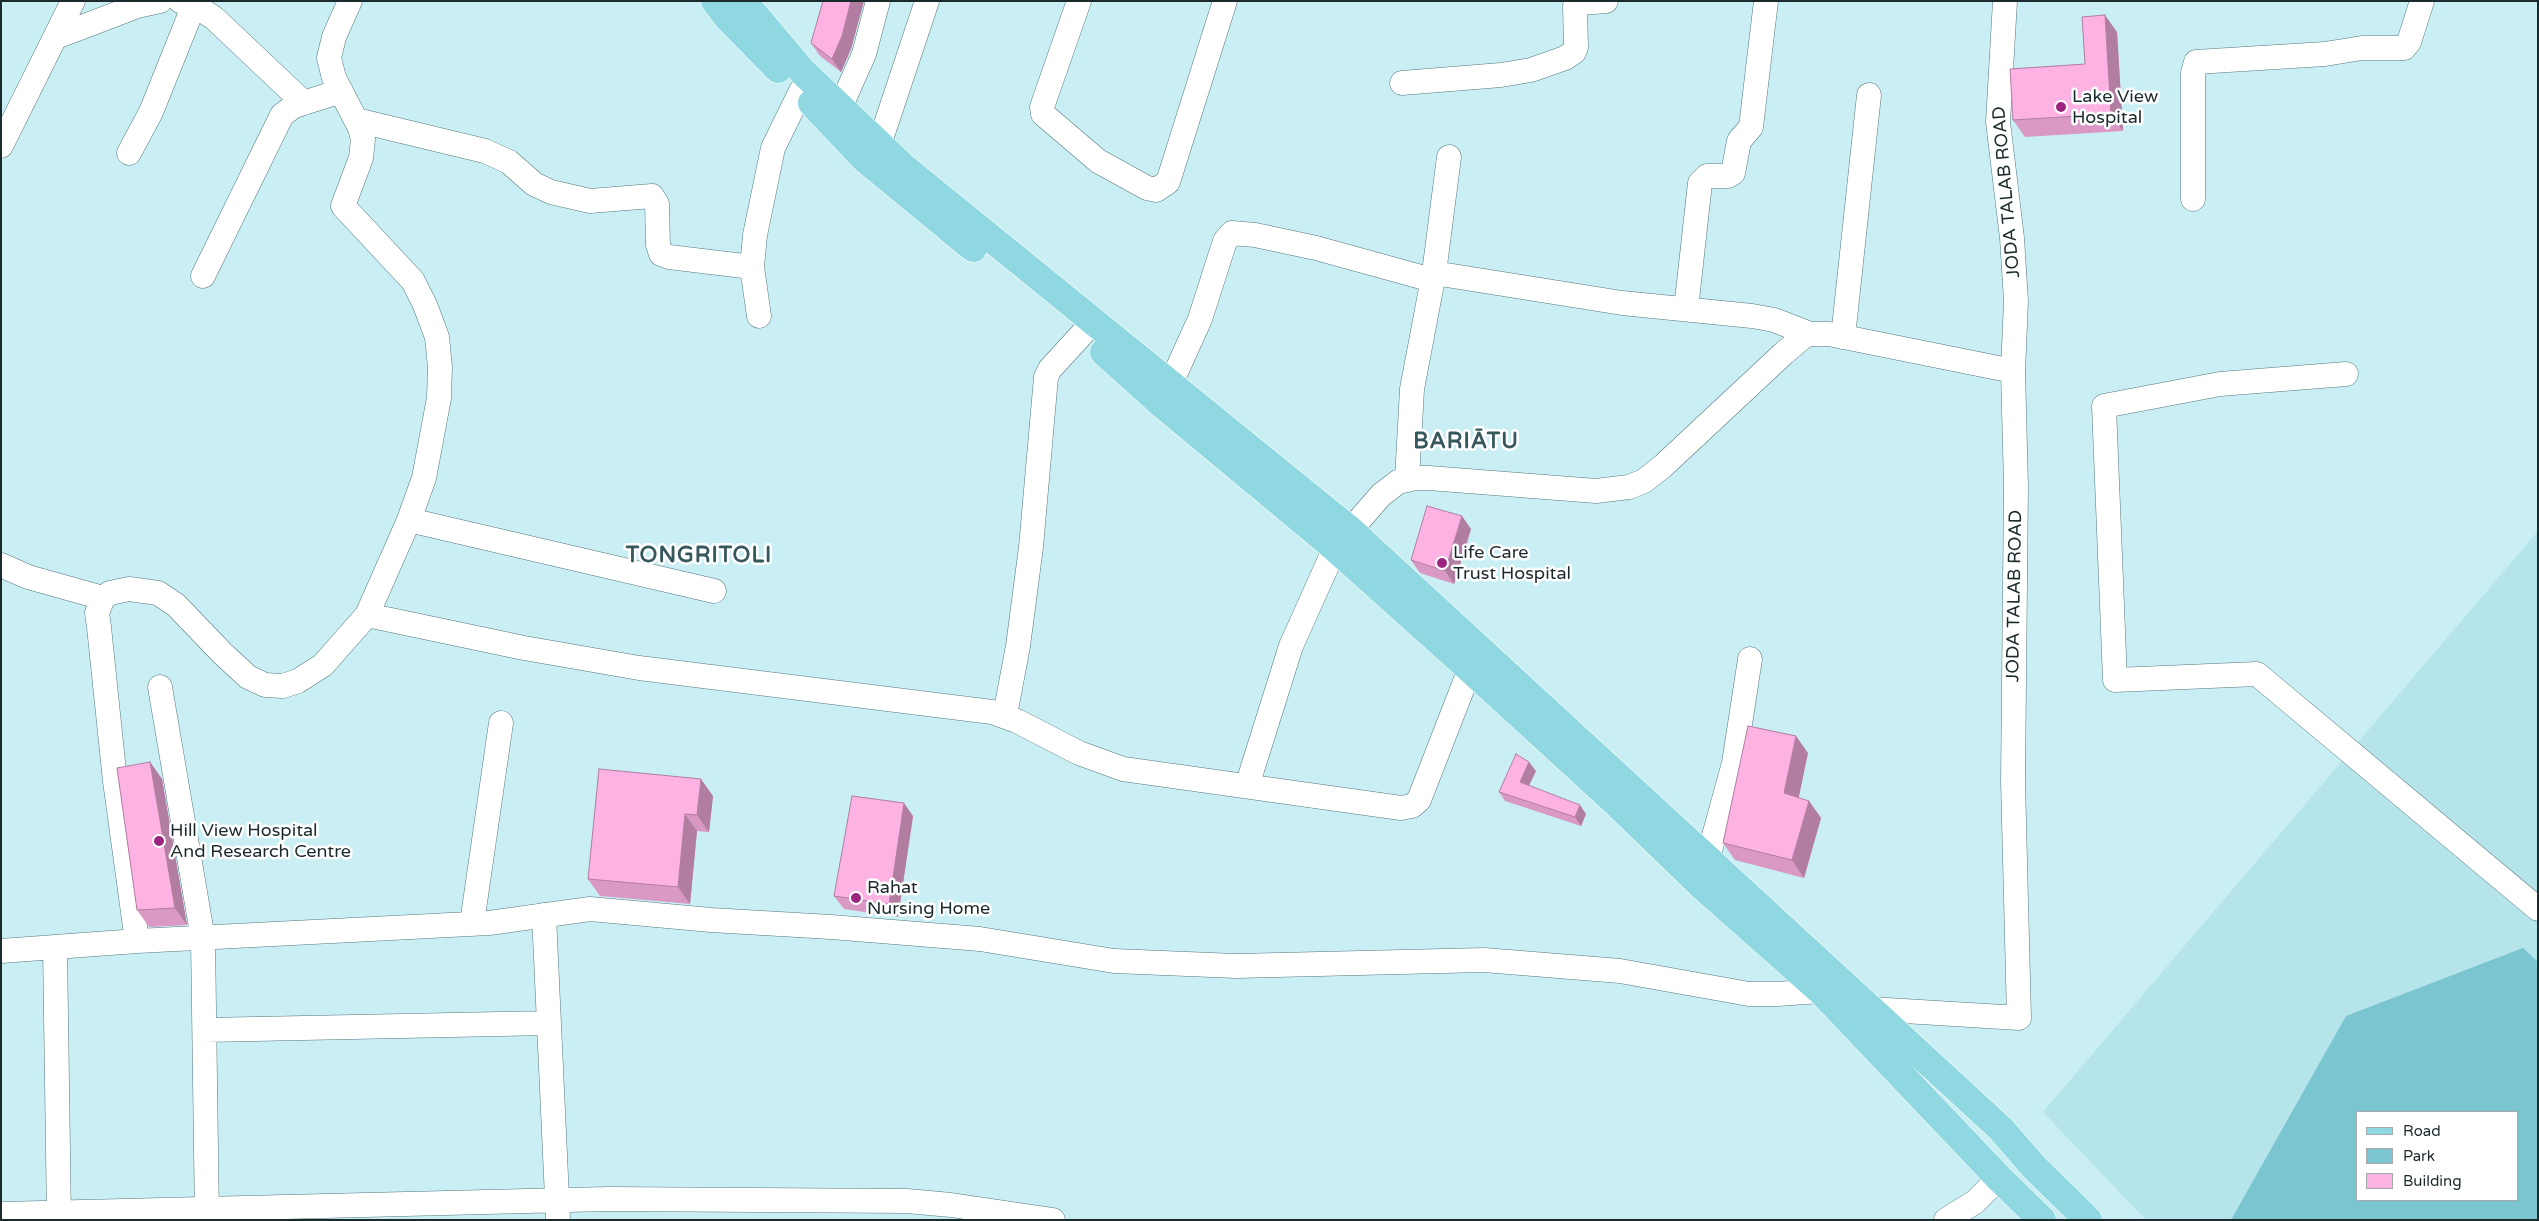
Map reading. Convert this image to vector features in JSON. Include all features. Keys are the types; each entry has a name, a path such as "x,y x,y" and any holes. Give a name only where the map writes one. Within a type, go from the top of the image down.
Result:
{"main road":[{"path":"715,1 728,18 801,91 839,134 873,166 927,212 1083,333 1163,405 1342,539 1470,669 1614,801 1701,885 1821,990 1859,1014 2001,1129 2033,1166 2088,1220"},
{"path":"743,1 803,72 902,166 1171,383 1342,539 1708,858 1859,1014 1999,1178 2042,1220"}],"street":[{"path":"1,146 73,1"},
{"path":"56,37 137,6 160,1"},
{"path":"137,941 115,782 97,613 103,598 110,593 129,588 158,593 176,605 248,677 265,685 283,686 298,681 323,665 366,615 409,520 424,478 439,398 440,351 432,322 413,281 343,206 363,148 363,139 356,120 334,78 329,58 334,36 350,1"},
{"path":"840,108 864,54 878,1"},
{"path":"879,144 927,1"},
{"path":"1080,1 1042,107 1043,114 1098,161 1147,188 1156,190 1168,182 1226,1"},
{"path":"1402,83 1501,75 1531,70 1566,58 1574,52 1576,47 1575,6 1580,3 1606,1"},
{"path":"1686,309 1700,183 1707,176 1728,176 1733,173 1739,141 1751,128 1766,1"},
{"name":"JODA TALAB ROAD","path":"1859,1014 2019,1018 2013,780 2016,486 2013,371 2016,300 2012,238 1998,122 2005,1"},
{"path":"2192,198 2193,73 2196,62 2325,54 2362,48 2404,48 2409,42 2422,1"},
{"path":"129,153 151,112 187,3 214,18 304,103"},
{"path":"203,276 282,115 294,106 341,91"},
{"path":"759,316 752,267 755,234 773,148 801,91"},
{"path":"1843,337 1870,95"},
{"path":"356,120 485,151 509,162 534,184 551,192 598,201 652,196 657,204 658,245 661,254 668,257 752,267"},
{"path":"1407,480 1412,389 1433,276 1449,157"},
{"path":"1171,383 1200,320 1225,241 1232,234 1255,235 1433,276 1622,303 1759,317 1792,326 1810,334 1843,337 2013,371"},
{"path":"1005,716 1018,646 1031,547 1046,377 1050,369 1083,333"},
{"path":"1246,786 1291,646 1342,539 1381,495 1391,487 1407,480 1429,478 1596,491 1629,487 1644,481 1663,466 1784,353 1803,337 1810,334"},
{"path":"2346,374 2220,384 2104,406 2115,680 2258,674 2538,909"},
{"path":"409,520 714,592"},
{"path":"1,565 28,577 103,598"},
{"path":"366,615 524,648 639,668 1005,716 1079,753 1123,769 1401,808 1412,806 1419,800 1470,669"},
{"path":"1708,858 1734,763 1750,659"},
{"path":"160,687 203,938 207,1214"},
{"path":"472,924 501,723"},
{"path":"2,949 472,924 590,909 711,920 831,926 980,939 1114,961 1236,966 1484,960 1620,971 1748,994 1777,994 1821,990"},
{"path":"544,915 558,1210"},
{"path":"55,947 59,1216"},
{"path":"205,1030 549,1024"},
{"path":"1946,1220 1975,1202 1999,1178"},
{"path":"1,1214 59,1216 558,1210 907,1201 951,1205 1053,1220"}],"shaded area":[{"path":"2538,531 2538,1220 2146,1220 2043,1112"}],"green space":[{"path":"2523,948 2538,962 2538,1220 2231,1220 2346,1016"}],"building":[{"path":"823,1 851,1 842,36 832,59 811,43"},
{"path":"2105,15 2111,114 2013,120 2010,69 2085,64 2082,17"},
{"path":"1427,506 1462,516 1445,571 1411,560"},
{"path":"1748,726 1796,736 1784,793 1809,801 1792,860 1723,843"},
{"path":"1516,754 1529,762 1520,782 1580,805 1575,817 1499,792"},
{"path":"150,762 175,908 137,910 117,768"},
{"path":"599,769 701,779 697,815 685,814 678,887 588,879"},
{"path":"852,796 904,803 889,904 834,896"}],"place":[{"name":"Lake View Hospital","path":"2061,107"},
{"name":"Life Care Trust Hospital","path":"1442,563"},
{"name":"Hill View Hospital And Research Centre","path":"159,841"},
{"name":"Rahat Nursing Home","path":"856,898"}],"district":[{"name":"BARIĀTU","path":"1466,442"},
{"name":"TONGRITOLI","path":"699,556"}]}
